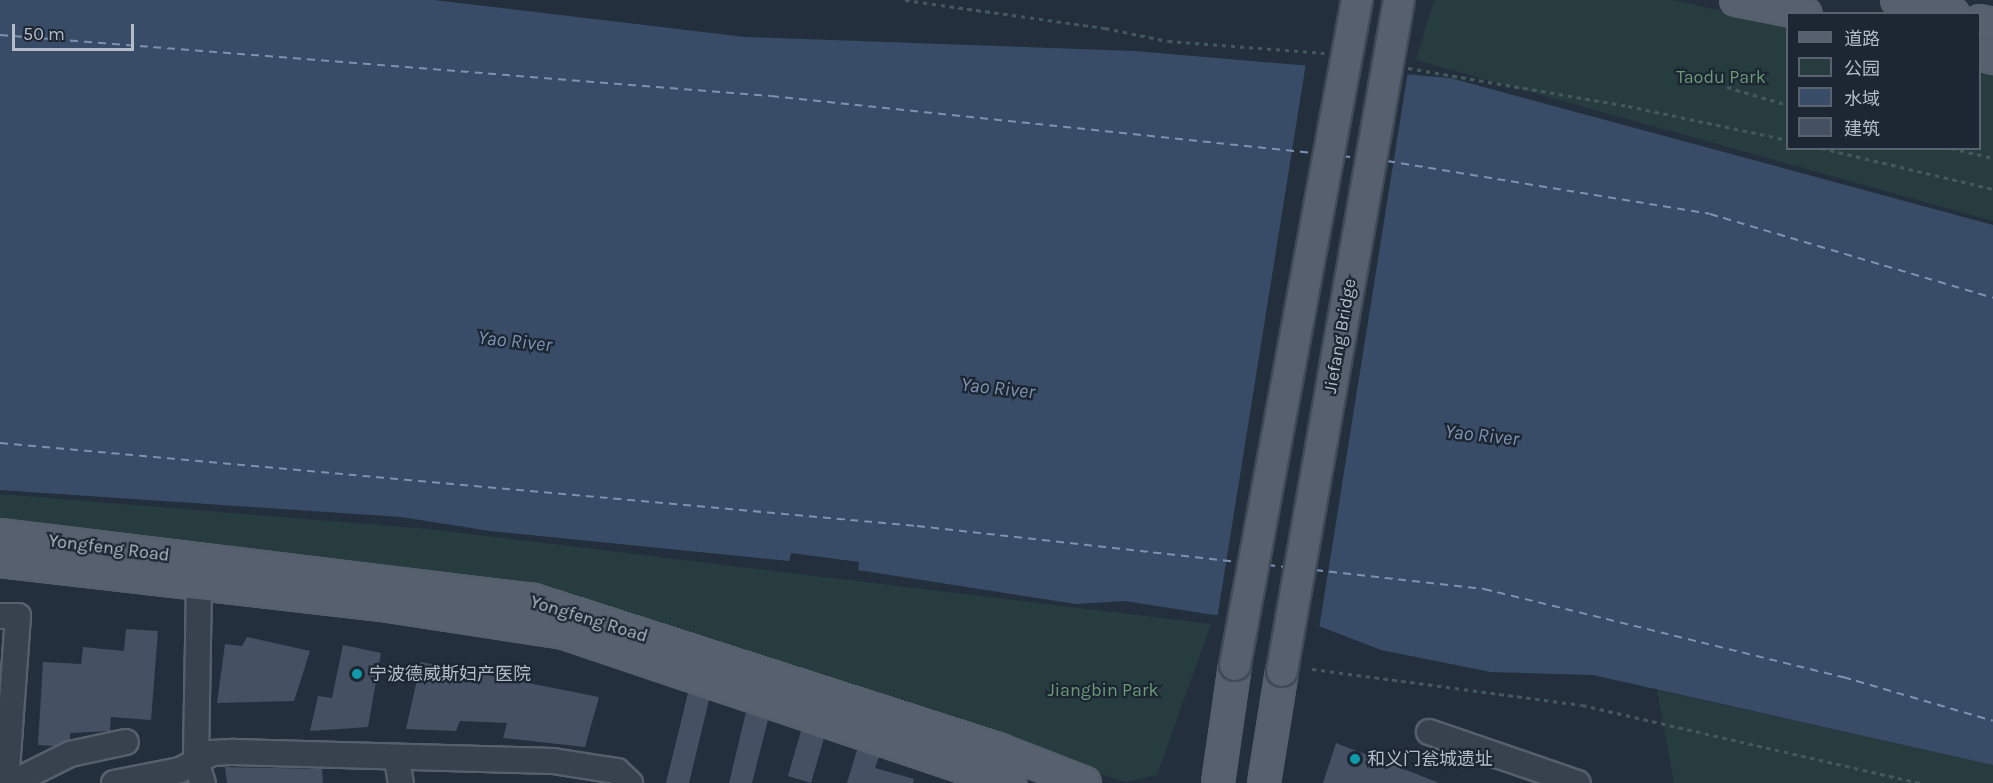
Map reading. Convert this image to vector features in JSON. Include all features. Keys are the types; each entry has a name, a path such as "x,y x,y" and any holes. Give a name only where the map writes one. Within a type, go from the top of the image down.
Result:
{"main road":[{"path":"1218,783 1235,665 1357,0"},
{"name":"Jiefang Bridge","path":"1264,783 1399,0"},
{"path":"1736,0 1796,12"},
{"path":"1897,0 1945,12"},
{"name":"Yongfeng Road","path":"0,535 534,600 1000,750 1085,783"},
{"name":"Yongfeng Road","path":"0,561 199,584 564,633 1010,783"}],"street":[{"path":"199,584 200,773"},
{"path":"0,616 18,616 6,783"},
{"path":"1429,732 1578,783"},
{"path":"12,783 70,754 126,742"},
{"path":"200,773 212,753 234,752 397,759 554,761 617,771 630,783"},
{"path":"397,759 401,783"},
{"path":"114,783 200,773"}],"path":[{"path":"1727,87 1786,104"},
{"path":"1829,150 1993,189"},
{"path":"1960,150 1993,158"},
{"path":"1312,669 1582,705 1921,783"}],"green space":[{"name":"Taodu Park","path":"1434,0 1672,0 1786,25 1786,150 1981,150 1981,68 1993,71 1993,221 1416,60"},
{"name":"Jiangbin Park","path":"0,494 429,529 1211,624 1157,775 1126,782 796,679 0,535"},
{"path":"1657,690 1993,765 1993,783 1674,783"}],"water":[{"name":"Yao River","path":"0,0 434,0 745,37 1134,51 1450,78 1993,225 1993,765 1593,675 1491,672 1381,650 1293,616 1214,615 1125,601 1076,604 858,570 859,562 791,553 789,561 490,531 401,517 0,490"}],"pier":[{"path":"1306,63 1408,71 1319,629 1293,619 1217,619"}],"building":[{"path":"126,629 158,631 151,720 111,717 110,731 70,733 70,739 54,746 38,745 43,662 81,664 83,647 124,651"},
{"path":"247,637 310,651 294,701 217,703 225,644 242,646"},
{"name":"宁波德威斯妇产医院","path":"343,645 381,653 368,727 310,731 318,696 332,698"},
{"path":"421,662 599,697 585,747 503,738 507,723 460,721 456,731 406,729"},
{"path":"688,693 709,700 689,783 666,783"},
{"path":"746,712 768,720 752,783 729,783"},
{"path":"801,731 824,738 811,783 788,776"},
{"name":"和义门瓮城遗址","path":"1336,743 1437,782 1437,783 1323,783"},
{"path":"857,750 879,757 875,768 914,779 913,783 847,783"},
{"path":"225,767 322,769 323,783 227,783"}],"ferry route":[{"path":"0,35 771,96 1313,153"},
{"path":"1342,156 1358,158"},
{"path":"1387,161 1710,214 1993,298"},
{"path":"0,443 917,526 1238,562"},
{"path":"1267,565 1286,567"},
{"path":"1315,570 1484,589 1843,677 1993,721"}],"place":[{"name":"宁波德威斯妇产医院","path":"357,674"},
{"name":"和义门瓮城遗址","path":"1355,759"}]}
